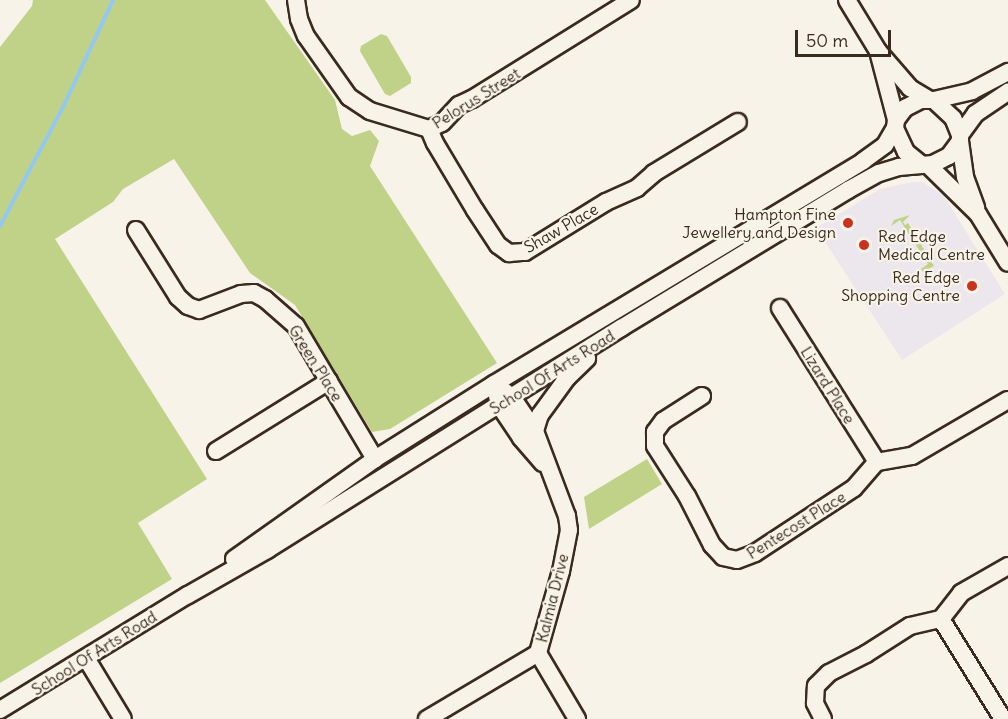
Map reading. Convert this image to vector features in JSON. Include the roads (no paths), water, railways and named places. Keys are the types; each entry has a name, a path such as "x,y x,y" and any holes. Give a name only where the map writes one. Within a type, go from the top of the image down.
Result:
{"street":[{"name":"Pelorus Street","path":"297,0 299,19 306,36 349,97 370,111 429,129 442,123 459,105 631,0"},
{"path":"847,0 878,51 910,88 932,100 953,118 960,138 965,177 978,214 1008,262"},
{"path":"878,51 895,124 906,152 925,165 978,214"},
{"path":"895,124 911,104 972,91 1008,72"},
{"path":"925,165 949,156 975,114 1008,92"},
{"name":"Shaw Place","path":"429,129 475,210 498,245 509,253 525,252 606,202 637,188 654,172 738,122"},
{"name":"School Of Arts Road","path":"188,595 259,540 375,459 494,384 853,167 885,145 895,124"},
{"name":"School Of Arts Road","path":"0,710 188,595 267,550 621,328 848,190 879,173 925,165"},
{"name":"Green Place","path":"136,230 178,297 188,306 199,310 241,294 254,293 265,299 296,326 375,459"},
{"name":"Lizard Place","path":"780,308 877,462"},
{"path":"535,431 540,415 567,378 621,328"},
{"path":"216,451 329,381"},
{"name":"Kalmia Drive","path":"494,384 506,401 535,431 560,493 569,530 538,653 577,719"},
{"name":"Pentecost Place","path":"702,396 663,421 655,432 655,446 687,496 712,545 723,557 737,560 754,554 854,488 877,462"},
{"path":"877,462 912,456 1008,400"},
{"name":"Kalmia Drive","path":"506,401 521,438 550,470"},
{"path":"823,719 815,703 816,686 829,673 866,654 910,626 941,619 962,593 1008,566"},
{"path":"941,619 1003,719"},
{"path":"427,719 538,653"},
{"path":"86,658 123,719"}],"waterway":[{"path":"0,226 65,103 113,0"}],"place":[{"name":"Hampton Fine Jewellery and Design","path":"848,223"},
{"name":"Red Edge Medical Centre","path":"864,245"},
{"name":"Red Edge Shopping Centre","path":"972,286"}]}
